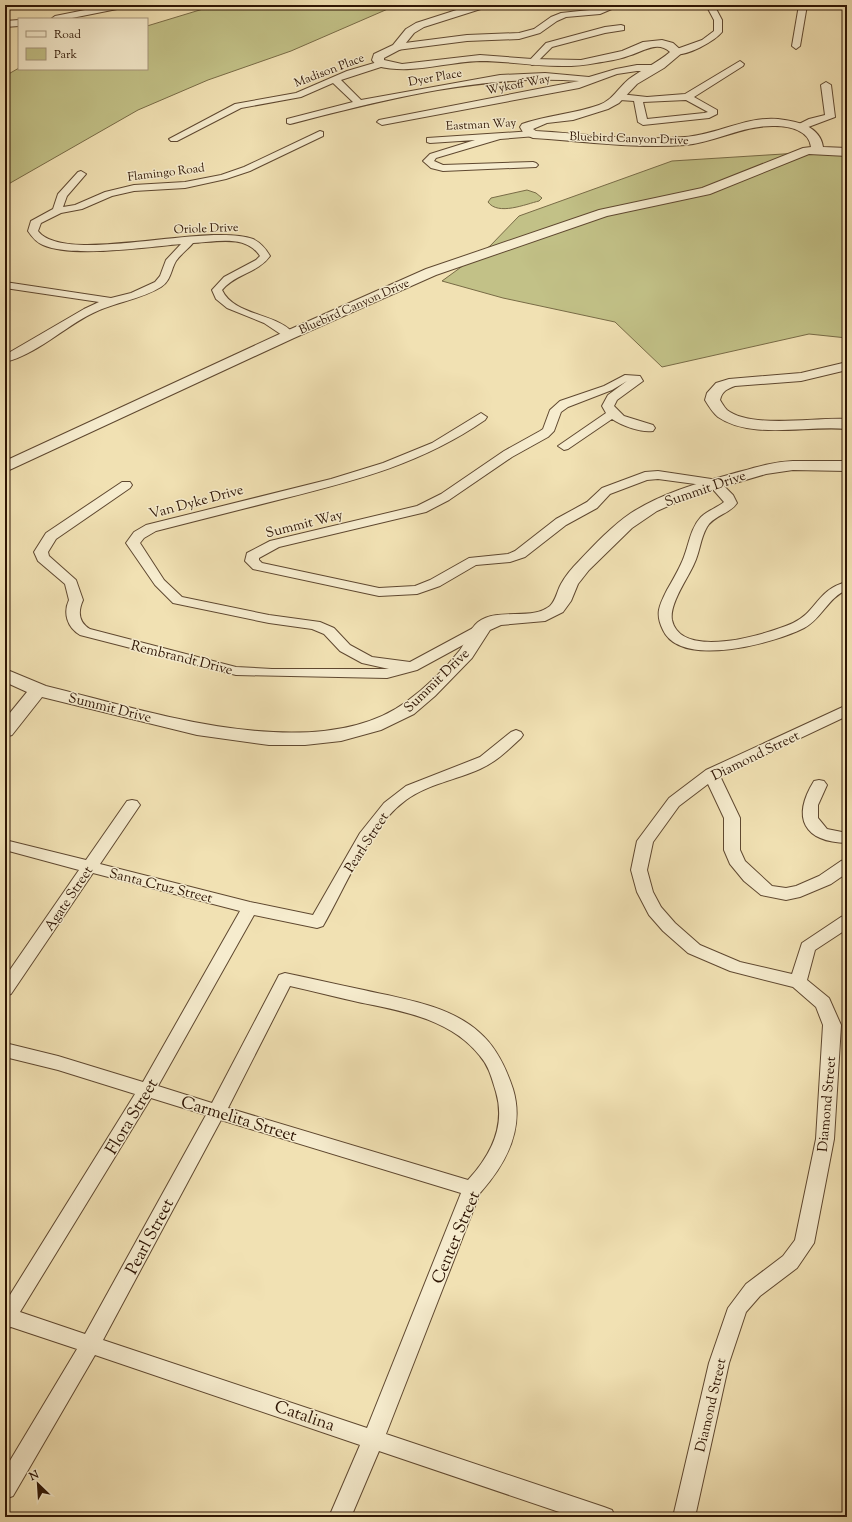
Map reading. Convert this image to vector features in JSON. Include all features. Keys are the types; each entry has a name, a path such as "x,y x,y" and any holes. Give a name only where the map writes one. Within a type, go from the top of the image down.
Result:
{"street":[{"path":"78,5 78,9 85,14"},
{"path":"61,18 122,5"},
{"path":"397,47 410,31 420,25 483,5"},
{"path":"617,5 600,11 564,14 537,31 518,36 466,38 397,47 378,56 378,60 381,64 402,67 480,58 532,62 581,63 625,54 643,45 662,43 669,45 677,52 705,42 718,32 718,20 710,5"},
{"path":"796,46 804,5"},
{"path":"5,24 18,23"},
{"path":"532,62 549,45 621,28"},
{"path":"484,31 520,32 527,34"},
{"name":"Bluebird Canyon Drive","path":"5,467 289,335 431,272 604,213 706,191 794,156 818,150 818,144 814,136 800,127 789,124 758,122 707,138 686,141 626,140 533,134 528,131 526,126 545,120 588,112 604,107 620,97 633,82 656,68 677,52"},
{"name":"Madison Place","path":"174,139 238,106 298,96 314,90 350,72 381,64"},
{"path":"620,97 647,100 687,97 740,64"},
{"name":"Wykoff Way","path":"382,122 579,85 588,79 639,67 656,68"},
{"name":"Dyer Place","path":"290,121 359,103 507,77 545,76 588,79"},
{"path":"334,79 359,103"},
{"path":"800,127 813,121 830,117 826,85"},
{"path":"638,99 641,119 643,122 706,116 714,112 687,97"},
{"name":"Flamingo Road","path":"58,211 78,207 109,194 134,188 185,185 223,177 247,169 320,134"},
{"name":"Eastman Way","path":"430,140 533,134"},
{"path":"499,136 433,156 428,161 434,166 443,168 533,165"},
{"path":"818,150 847,152"},
{"path":"58,211 61,195 76,182 81,174"},
{"name":"Oriole Drive","path":"58,211 36,221 33,231 38,239 46,244 81,248 191,240 242,239 255,244 261,249 265,256 262,261 257,266 221,282 217,290 219,297 228,304 270,322 289,335"},
{"path":"5,359 17,354 88,311 112,301 135,296 159,284 165,276 171,260 191,240"},
{"path":"5,285 112,301"},
{"path":"847,366 801,377 734,382 721,386 714,393 712,400 715,407 725,416 741,422 758,424 827,422 847,424"},
{"name":"Summit Way","path":"612,414 608,406 612,398 637,381 636,378 625,378 608,388 564,404 556,410 548,430 544,434 508,454 434,503 403,514 275,544 252,556 252,561 258,566 379,592 417,590 435,584 466,564 474,561 510,558 520,554 561,522 592,505 606,491 630,481 645,476 658,474 714,484"},
{"path":"564,446 612,414 631,424 649,428"},
{"name":"Van Dyke Drive","path":"412,667 383,664 368,660 345,648 329,631 315,625 269,620 178,600 166,592 158,582 136,552 133,543 139,535 151,528 373,472 432,447 465,429 481,417"},
{"name":"Summit Drive","path":"5,675 39,689 187,727 254,737 296,739 320,738 349,733 370,727 409,709 465,655 476,640 480,630 486,625 499,620 541,616 553,612 562,604 571,581 597,553 639,515 673,497 770,467 847,466"},
{"path":"714,484 729,498 731,503 703,522 697,535 689,562 666,611 667,626 674,636 686,642 702,646 722,647 746,643 799,625 810,619 831,592 847,586"},
{"name":"Rembrandt Drive","path":"126,485 51,536 41,552 43,558 71,582 76,600 72,609 73,617 80,628 85,632 236,671 272,673 387,674 412,667 480,630"},
{"path":"5,731 39,689"},
{"name":"Diamond Street","path":"684,1517 719,1363 738,1308 753,1290 790,1262 804,1243 825,1139 832,1025 824,1003 798,982 736,968 694,950 669,927 655,911 644,892 639,870 645,842 674,802 711,774 847,710"},
{"name":"Pearl Street","path":"317,922 362,843 381,814 400,796 420,785 486,760 516,735"},
{"path":"711,774 732,818 732,850 738,864 750,877 767,891 786,894 800,891 825,880 847,865"},
{"path":"819,785 809,811 812,824 818,833 835,838 847,838"},
{"name":"Agate Street","path":"5,990 132,805"},
{"name":"Santa Cruz Street","path":"5,845 250,908 317,922"},
{"name":"Flora Street","path":"6,1317 147,1090 250,908"},
{"path":"798,982 808,948 847,921"},
{"name":"Pearl Street","path":"5,1488 91,1344 217,1111 285,979"},
{"name":"Center Street","path":"285,979 411,1007 457,1024 485,1048 502,1077 508,1109 505,1140 492,1168 472,1189 340,1517"},
{"name":"Carmelita Street","path":"5,1050 58,1063 472,1189"},
{"name":"Catalina","path":"6,1317 373,1438 604,1517"}],"green space":[{"path":"204,5 397,5 291,51 208,80 138,110 5,186 5,76 18,69 18,70 148,70 148,26 203,9"},
{"path":"847,150 847,338 809,334 662,367 615,322 503,298 442,281 490,246 519,216 672,161"},
{"path":"527,190 536,193 542,198 539,201 505,209 493,206 488,202 491,198"}]}
